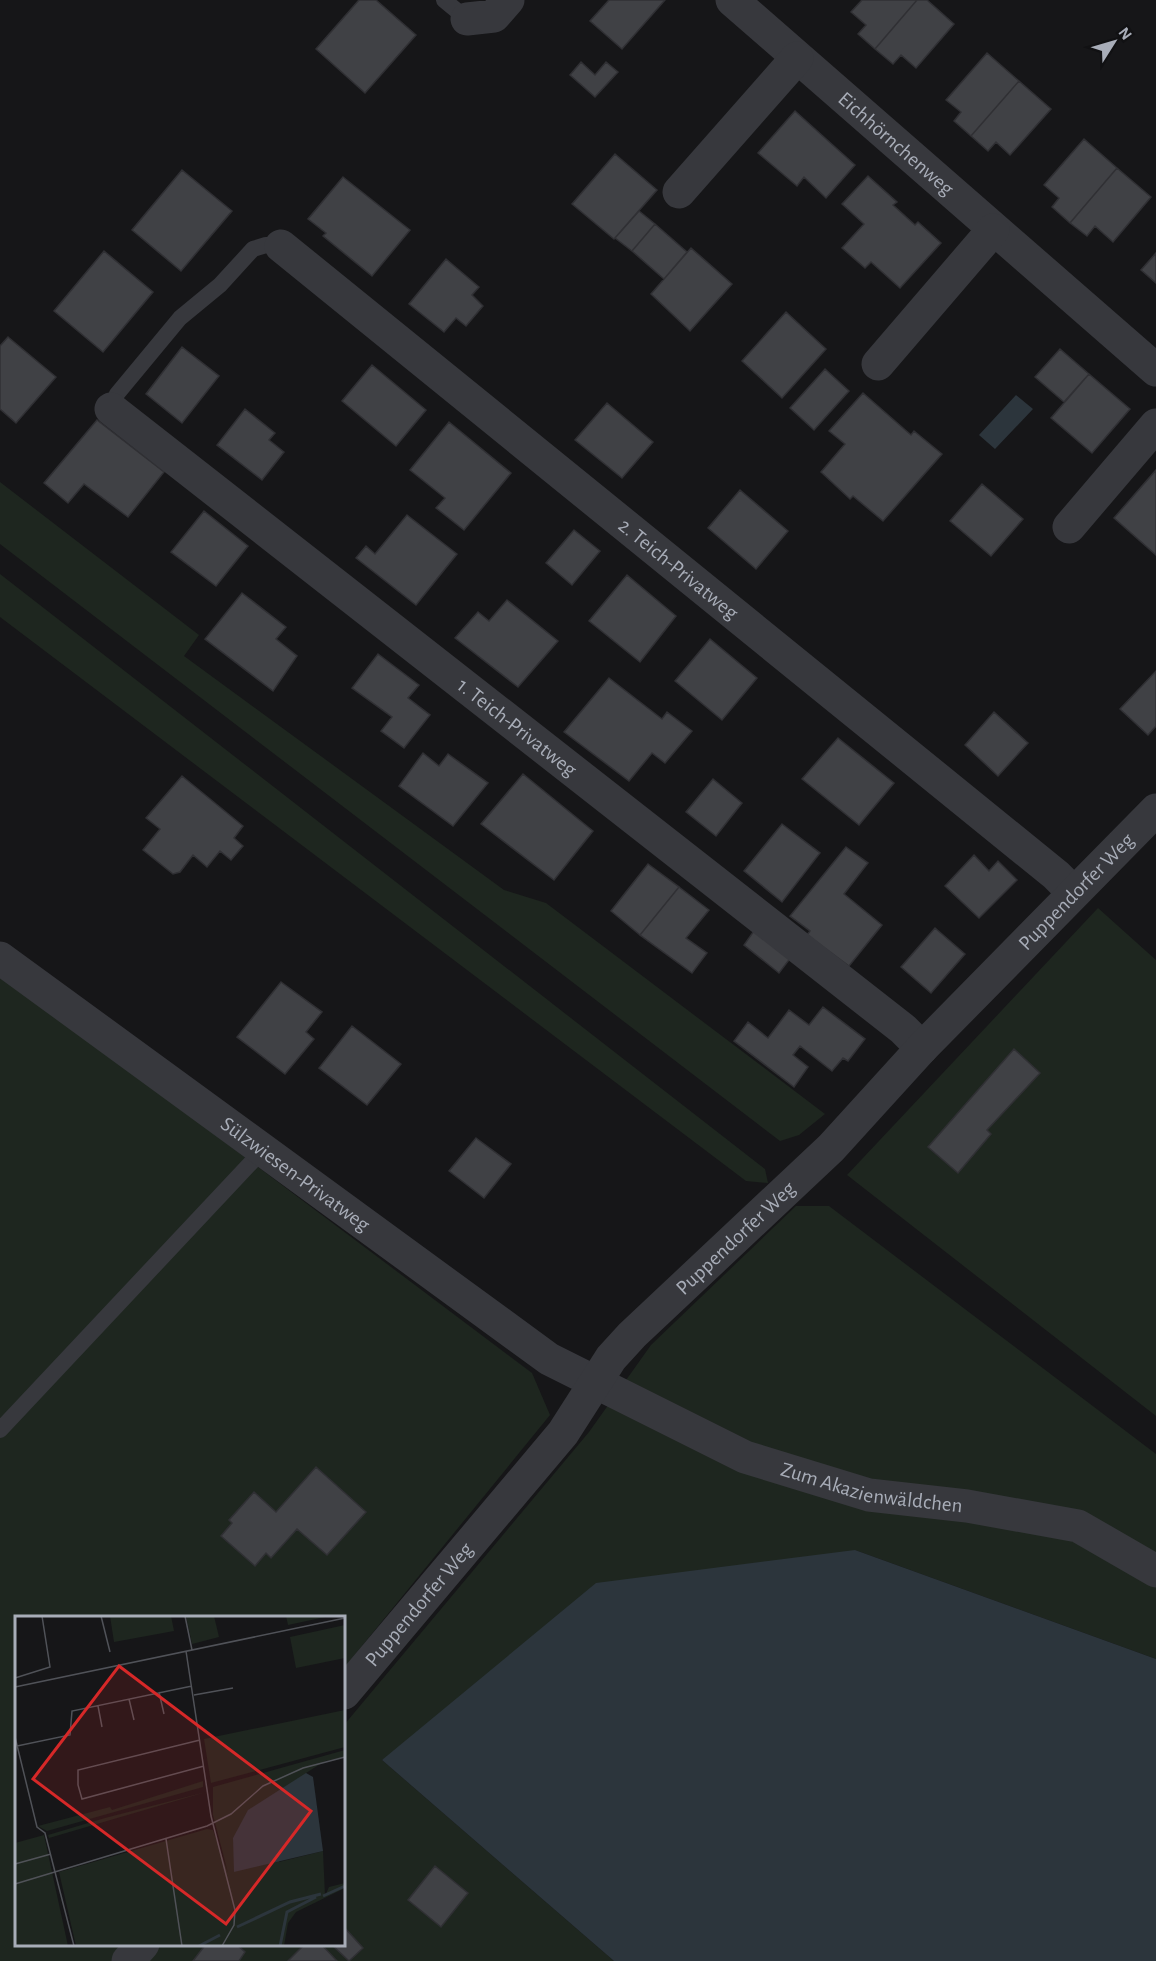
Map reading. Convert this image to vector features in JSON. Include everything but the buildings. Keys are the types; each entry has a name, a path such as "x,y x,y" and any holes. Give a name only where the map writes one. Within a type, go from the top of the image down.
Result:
{"street":[{"path":"456,9 494,16 508,0"},
{"name":"Eichhörnchenweg","path":"732,0 1156,370"},
{"path":"679,192 797,58"},
{"path":"878,364 993,230"},
{"name":"2. Teich-Privatweg","path":"281,246 1047,867 1073,892"},
{"name":"1. Teich-Privatweg","path":"111,409 903,1029 922,1048"},
{"path":"1069,527 1156,425"},
{"name":"Puppendorfer Weg","path":"345,1692 563,1433 595,1381 632,1335 831,1148 922,1048 1156,810"},
{"name":"Sülzwiesen-Privatweg","path":"0,958 549,1359 595,1381"},
{"name":"Zum Akazienwäldchen","path":"595,1381 745,1457 869,1495 967,1506 1078,1526 1156,1571"},
{"path":"128,1961 141,1946"}],"lane":[{"path":"111,409 117,394 180,318 220,285 253,249 266,245 281,246"},
{"path":"0,1430 262,1151"}],"shaded area":[{"path":"1016,395 1033,409 995,449 979,435"},
{"path":"0,482 199,635 184,656 504,890 546,903 825,1114 799,1135 780,1141 0,544"},
{"path":"0,574 765,1169 768,1183 746,1181 0,617"},
{"path":"1098,908 1156,960 1156,1416 847,1175"},
{"path":"0,973 532,1373 550,1415 345,1667 345,1616 15,1616 15,1946 345,1946 345,1724 589,1432 651,1345 796,1206 829,1206 1156,1454 1156,1659 855,1550 382,1760 614,1961 0,1961"},
{"path":"855,1550 1156,1659 1156,1961 614,1961 382,1760 596,1583"}]}
